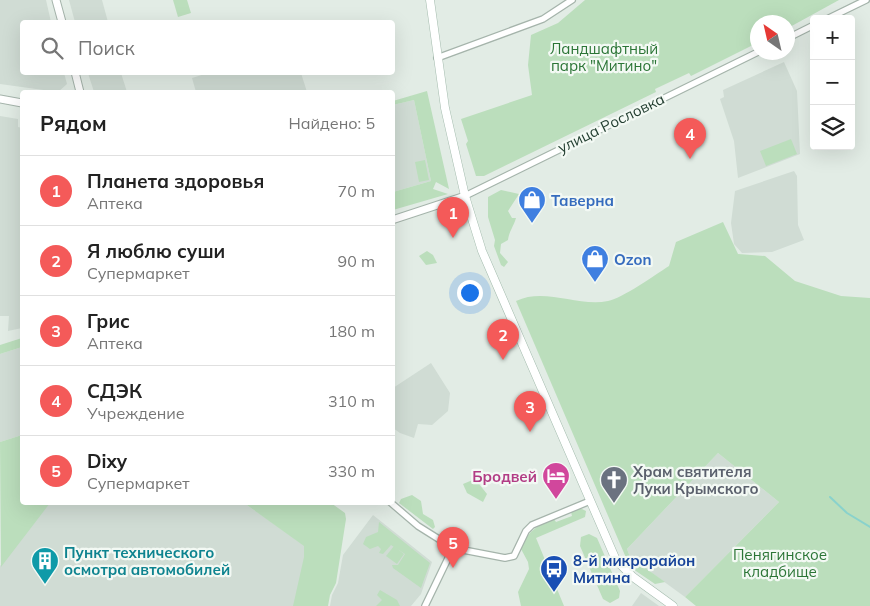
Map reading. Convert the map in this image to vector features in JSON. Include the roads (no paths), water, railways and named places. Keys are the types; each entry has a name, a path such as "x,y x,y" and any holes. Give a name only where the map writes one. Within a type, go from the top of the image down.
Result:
{"main road":[{"path":"430,0 445,108 465,196 492,276 616,560 623,568 673,606"}],"street":[{"path":"56,0 61,20"},
{"path":"437,58 543,19 572,0"},
{"path":"835,15 866,0"},
{"path":"795,34 810,27"},
{"name":"улица Рословка","path":"465,196 750,56"},
{"path":"76,75 78,90"},
{"path":"0,99 20,103"},
{"path":"395,219 465,196"},
{"path":"394,505 418,526 453,548 510,558 516,554 526,530 532,525 590,501"},
{"path":"425,606 453,548"}],"waterway":[{"path":"830,497 847,513 870,527"}],"place":[{"name":"СДЭК","path":"690,159"},
{"name":"Таверна","path":"532,224"},
{"name":"Планета здоровья","path":"453,238"},
{"name":"Ozon","path":"595,283"},
{"name":"Я люблю суши","path":"503,360"},
{"name":"Грис","path":"530,432"},
{"name":"Бродвей","path":"556,500"},
{"name":"Храм святителя Луки Крымского","path":"614,504"},
{"name":"Dixy","path":"453,568"},
{"name":"Пункт технического осмотра автомобилей","path":"45,585"},
{"name":"8-й микрорайон Митина","path":"554,593"}],"park label":[{"name":"Ландшафтный парк \"Митино\"","path":"604,56"},
{"name":"Пенягинское кладбище","path":"780,562"}]}
